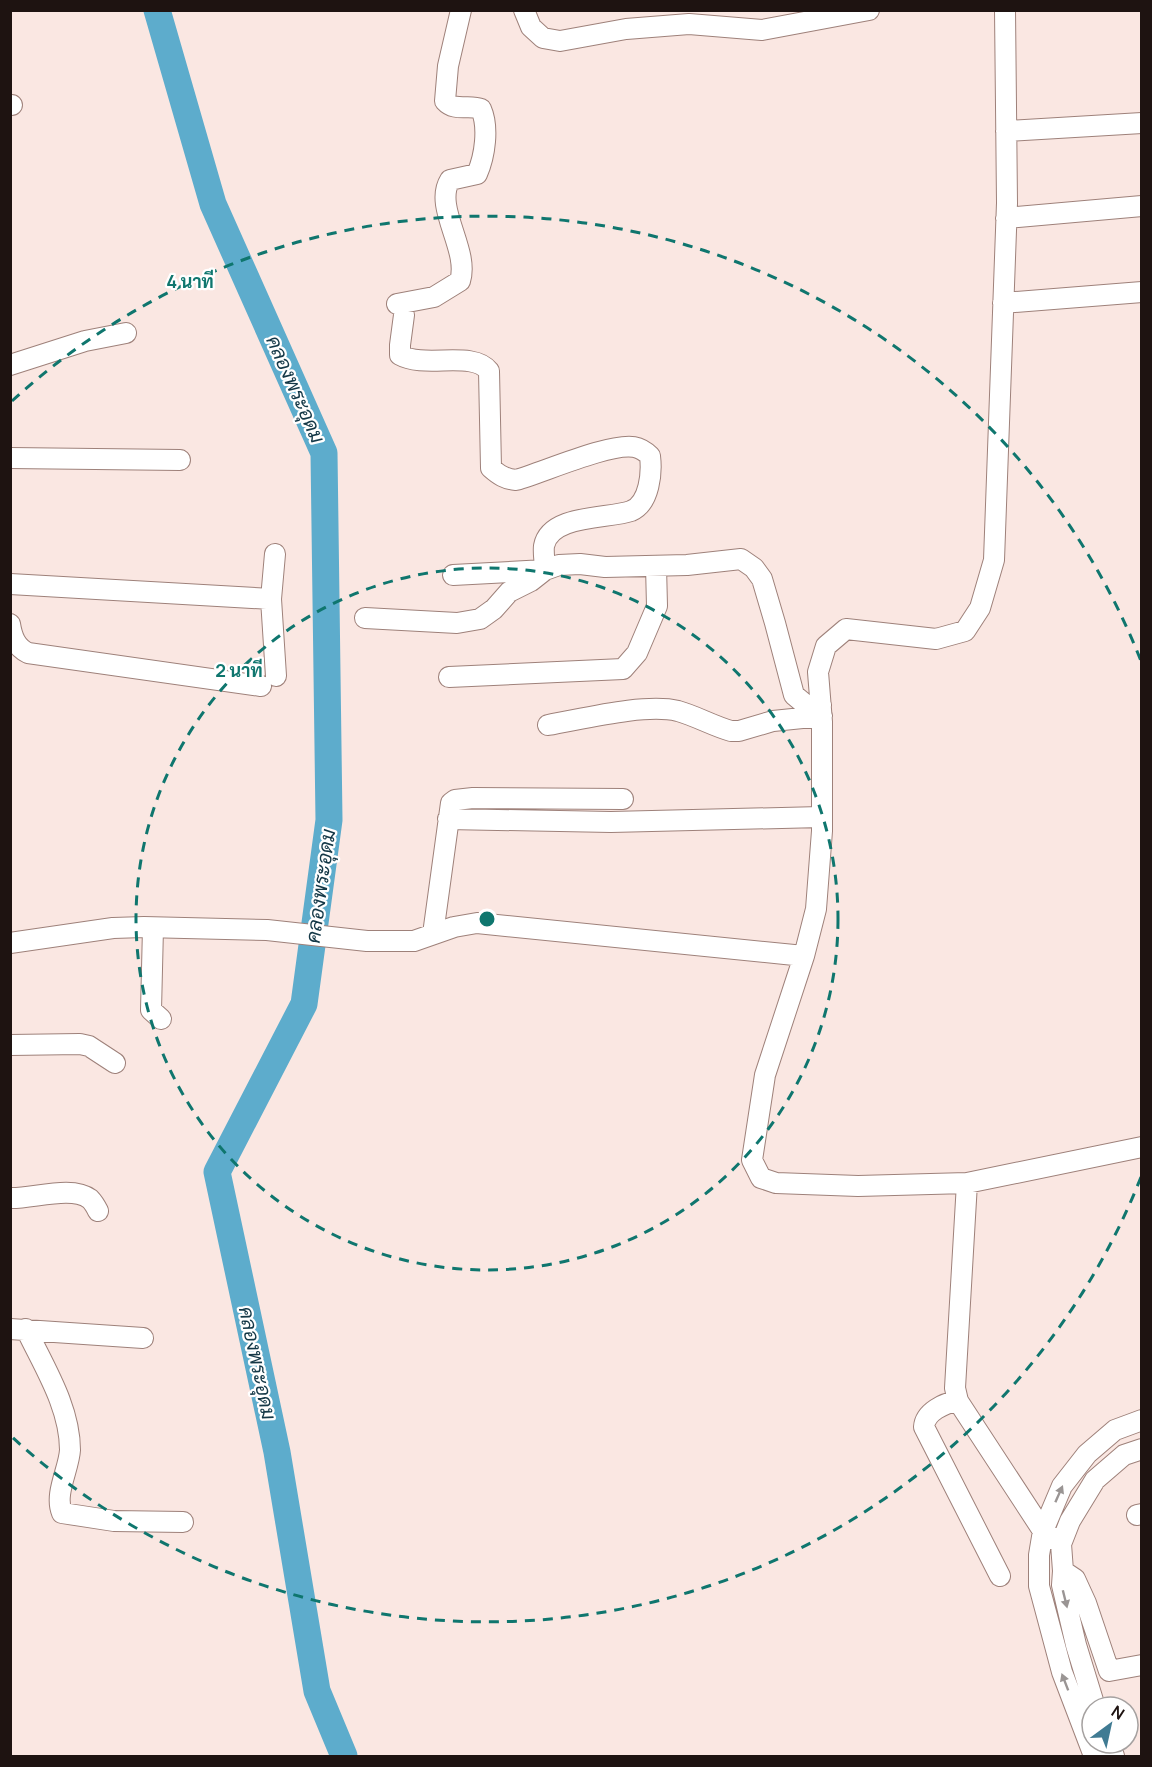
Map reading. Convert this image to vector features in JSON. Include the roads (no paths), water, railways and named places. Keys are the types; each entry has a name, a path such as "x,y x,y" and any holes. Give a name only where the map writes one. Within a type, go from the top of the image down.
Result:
{"street":[{"path":"461,10 448,66 445,101 453,107 481,109 484,122 482,164 477,174 450,180 447,186 447,208 463,264 460,280 434,297 400,309 400,356 418,362 472,361 485,366 489,371 491,468 500,476 516,480 617,447 635,447 650,456 649,486 637,506 633,510 563,525 551,534 544,544 545,570"},
{"path":"524,10 531,27 543,38 560,41 626,29 688,24 762,30 869,10"},
{"path":"1005,10 1006,218 994,560 980,608 965,631 936,639 846,629 826,646 818,672 821,711 821,817 816,909 804,956 765,1075 753,1160 761,1178 776,1182 858,1186 967,1183 1142,1147"},
{"path":"1006,131 1142,123"},
{"path":"1006,218 1142,206"},
{"path":"1003,303 1142,292"},
{"path":"10,364 85,341 126,333"},
{"path":"10,458 180,460"},
{"path":"10,624 16,642 21,650 28,653 268,681 275,554"},
{"path":"453,575 545,570 559,565 580,564 605,567 687,566 741,559 747,561 762,579 794,695 812,710 821,711"},
{"path":"449,677 623,669 637,653 657,606 656,566"},
{"path":"365,618 457,623 480,619 494,609 509,592 531,581 545,570"},
{"path":"10,584 271,599"},
{"path":"548,725 659,708 678,711 739,732 773,721 821,711"},
{"path":"433,934 448,819 451,803 455,800 473,798 623,800"},
{"path":"448,819 610,822 821,817"},
{"path":"10,943 114,928 267,930 367,941 414,941 454,927 477,923 804,956"},
{"path":"153,928 151,1010 161,1019"},
{"path":"10,1045 80,1044 89,1046 115,1063"},
{"path":"967,1183 955,1388 958,1401 1043,1531 1061,1544"},
{"path":"10,1198 59,1193 75,1194 91,1200 98,1211"},
{"path":"18,1329 144,1338"},
{"path":"18,1329 66,1416 70,1451 60,1502 62,1513 114,1521 183,1522"},
{"path":"958,1401 947,1402 927,1416 924,1427 1000,1576"},
{"path":"1094,1756 1062,1672 1039,1586 1039,1555 1043,1531 1062,1486 1087,1454 1115,1430 1142,1420"},
{"path":"1092,1695 1062,1586 1061,1544 1070,1521 1095,1480 1124,1455 1142,1449"},
{"path":"1063,1571 1075,1579 1086,1603 1109,1671"},
{"path":"1086,1676 1142,1665"}],"waterway":[{"name":"คลองพระอุดม","path":"157,10 213,204 324,453 329,820 304,1004 217,1172 277,1452 317,1691 344,1756"}]}
